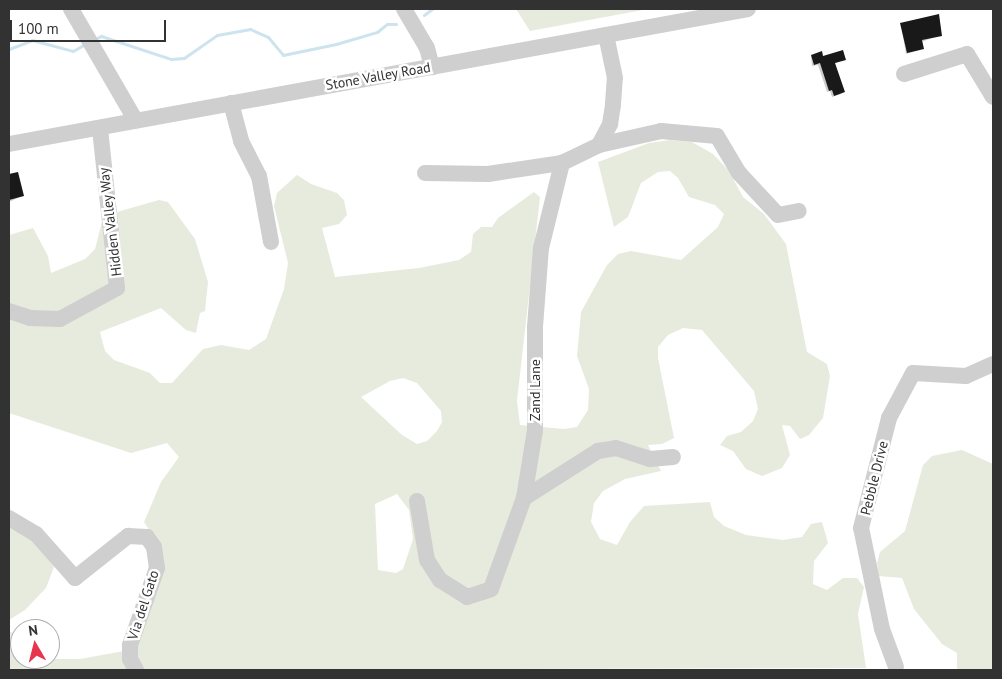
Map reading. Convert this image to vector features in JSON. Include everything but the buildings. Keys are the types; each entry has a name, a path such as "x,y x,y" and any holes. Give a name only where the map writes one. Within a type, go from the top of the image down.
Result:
{"street":[{"path":"71,9 136,121"},
{"path":"404,9 423,40 432,67"},
{"name":"Stone Valley Road","path":"9,144 748,9"},
{"path":"599,145 610,124 614,104 615,78 606,35"},
{"path":"904,74 967,54 993,97"},
{"path":"231,102 241,141 259,176 271,242"},
{"name":"Hidden Valley Way","path":"9,311 30,318 60,319 117,288 100,128"},
{"path":"425,172 488,174 562,163 599,145 662,131 717,136 739,173 778,215 799,211"},
{"name":"Zand Lane","path":"417,501 427,560 440,580 467,597 491,589 524,498 535,430 535,327 541,248 562,163"},
{"name":"Pebble Drive","path":"896,667 882,629 861,528 889,418 913,373 966,376 993,364"},
{"path":"524,498 598,451 616,448 650,459 672,457"},
{"name":"Via del Gato","path":"9,518 36,534 75,578 128,536 147,537 154,547 157,568 130,645 130,660 136,670"}],"shaded area":[{"path":"516,9 648,9 530,31"},
{"path":"670,140 692,142 713,154 729,171 743,197 764,214 786,244 807,352 827,364 830,376 823,418 809,435 800,439 790,426 782,425 790,455 782,468 762,476 746,469 733,451 720,445 727,436 741,432 753,421 758,409 754,391 702,330 683,328 668,335 658,347 658,358 674,438 662,444 648,445 661,471 625,479 603,491 594,503 591,522 600,539 617,545 630,522 644,506 710,502 714,517 724,526 746,535 783,540 802,537 811,524 822,522 828,543 814,561 813,584 827,590 843,578 857,578 864,587 858,614 866,668 141,670 135,656 157,542 144,522 161,482 179,457 167,443 131,453 9,413 9,235 33,228 48,256 51,273 85,259 95,249 102,222 117,212 159,200 168,202 195,239 208,282 205,311 200,313 196,333 186,330 161,308 100,332 105,351 114,360 150,373 160,383 172,383 203,349 221,345 249,350 266,339 284,289 288,263 274,206 277,193 297,175 311,184 337,193 344,200 347,215 339,224 322,228 335,277 419,268 459,260 471,252 473,234 481,227 492,227 498,218 534,192 540,197 517,401 520,425 564,429 577,427 588,410 589,389 577,356 581,312 607,265 618,254 631,251 681,260 718,227 724,214 715,205 689,197 678,178 670,171 658,172 641,183 628,217 614,227 598,162 649,143","holes":["403,378 417,383 441,411 442,422 437,431 427,441 417,444 402,435 361,397 390,381","397,494 409,510 413,539 403,569 396,573 378,570 375,504"]},
{"path":"962,450 993,464 993,670 957,670 957,653 942,644 914,609 902,578 879,576 877,563 880,552 905,531 923,465 932,456"},
{"path":"9,524 39,545 54,567 46,588 25,610 9,620"},
{"path":"9,631 10,669 60,669 60,659 80,659 124,651 131,670 9,670"}],"waterway":[{"path":"424,15 432,9"},
{"path":"95,39 101,36 171,59 184,58 217,35 250,29 268,37 283,55 336,44 377,32 387,24 396,24"},
{"path":"9,49 32,40 73,51 85,44"}]}
